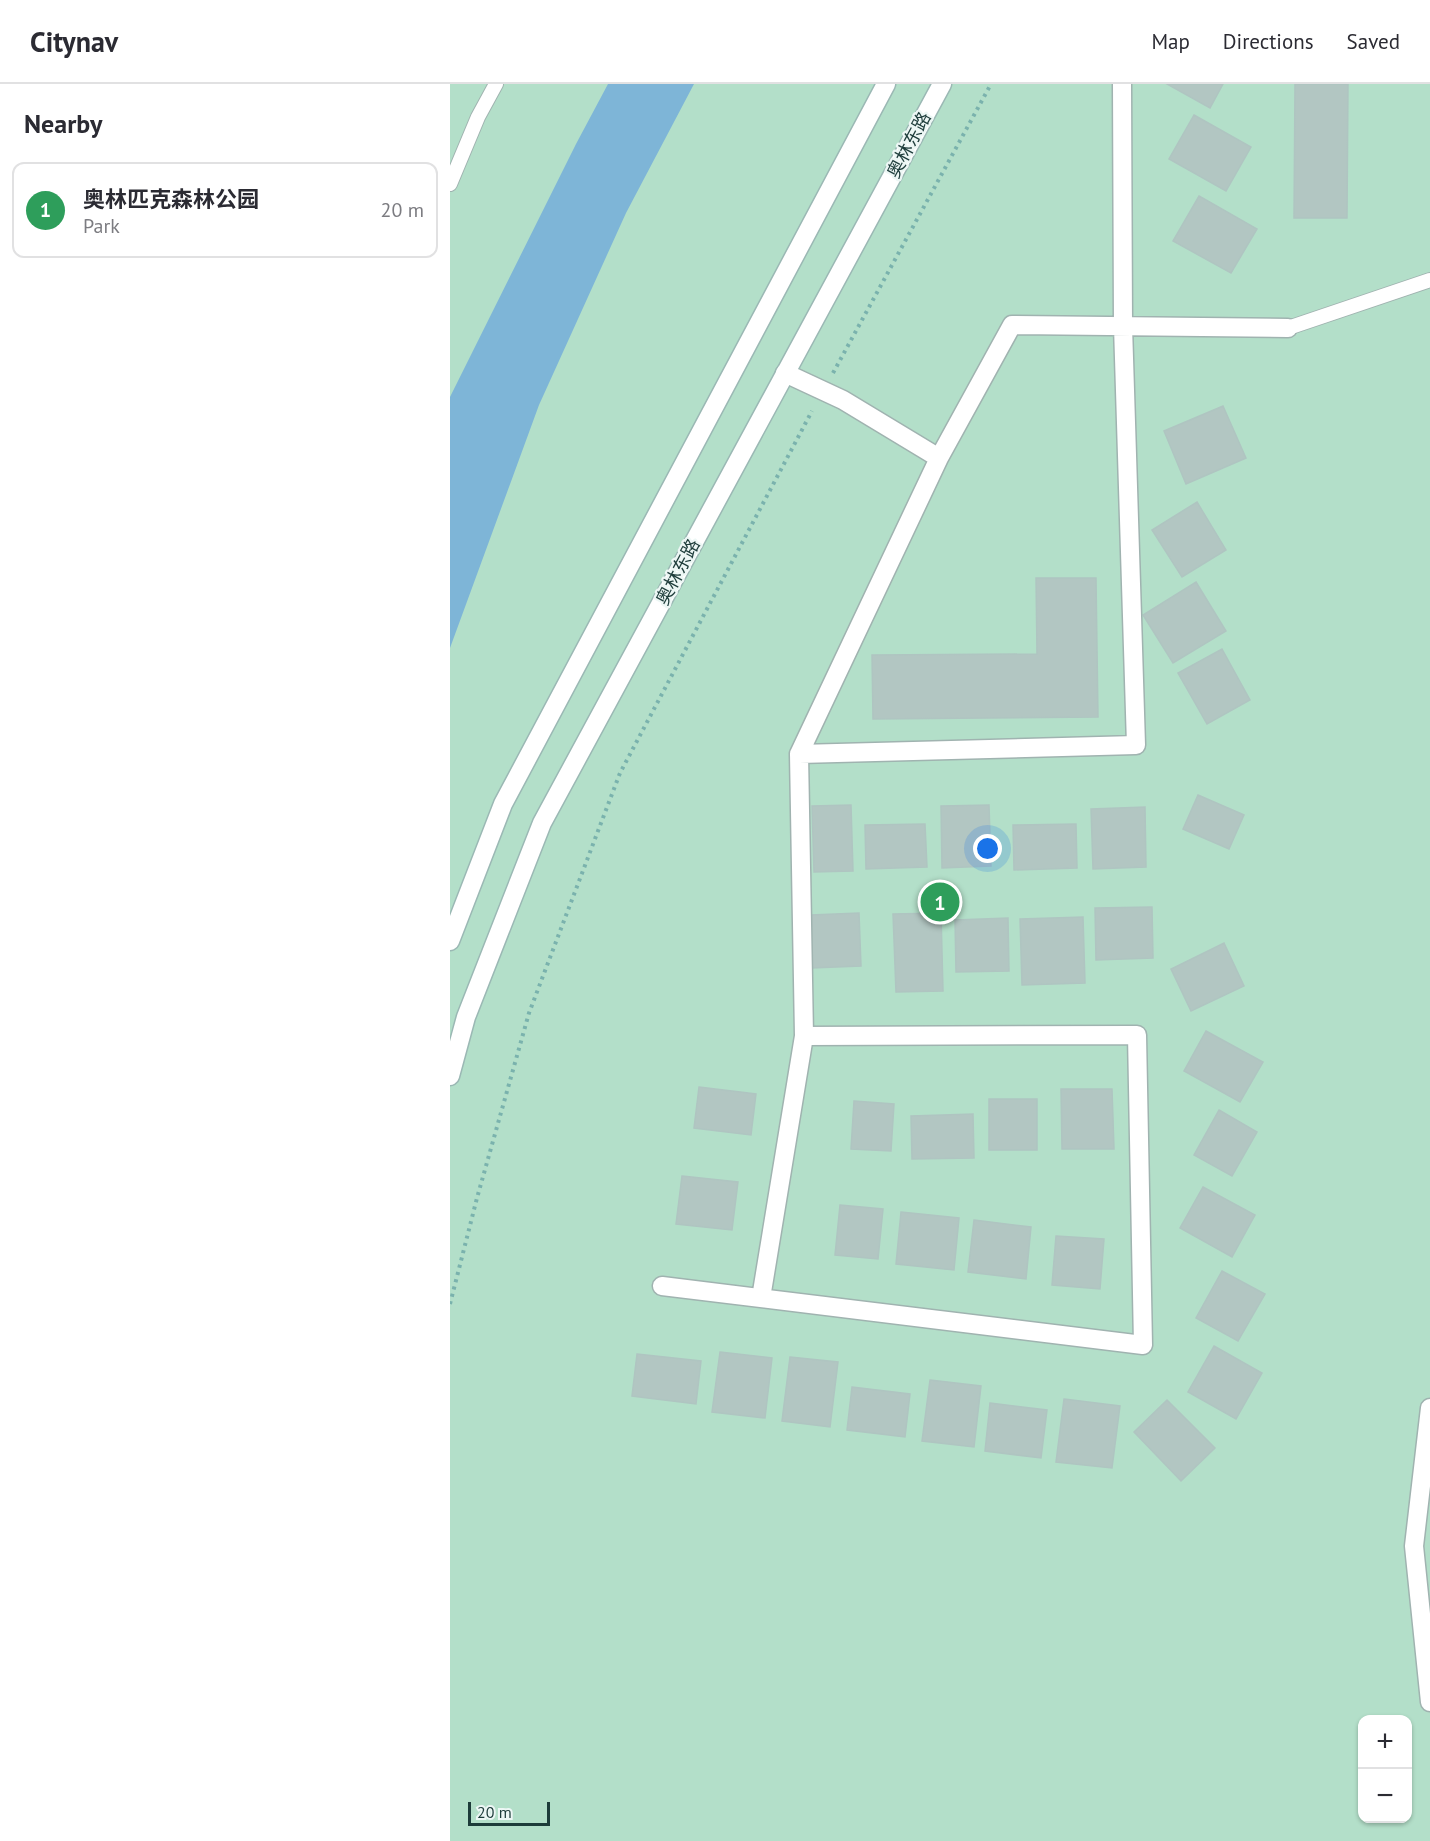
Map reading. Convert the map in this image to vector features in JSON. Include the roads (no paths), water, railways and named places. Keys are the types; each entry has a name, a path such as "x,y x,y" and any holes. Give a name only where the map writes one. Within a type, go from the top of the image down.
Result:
{"street":[{"path":"450,940 503,804 886,84"},
{"name":"奥林东路","path":"450,1076 466,1017 542,822 942,84"},
{"path":"799,754 1136,745 1123,326 1122,84"},
{"path":"762,1298 804,1036 799,754 939,458 1012,325 1288,328"},
{"path":"785,373 843,400 939,458"},
{"path":"662,1286 1143,1345 1137,1035 804,1036"},
{"path":"1430,1408 1414,1546 1430,1702"}],"lane":[{"path":"450,184 478,117 496,84"},
{"path":"1288,328 1430,280"}],"water":[{"path":"608,84 694,84 626,213 539,405 450,648 450,397"}],"place":[{"name":"奥林匹克森林公园","path":"940,902"}]}
